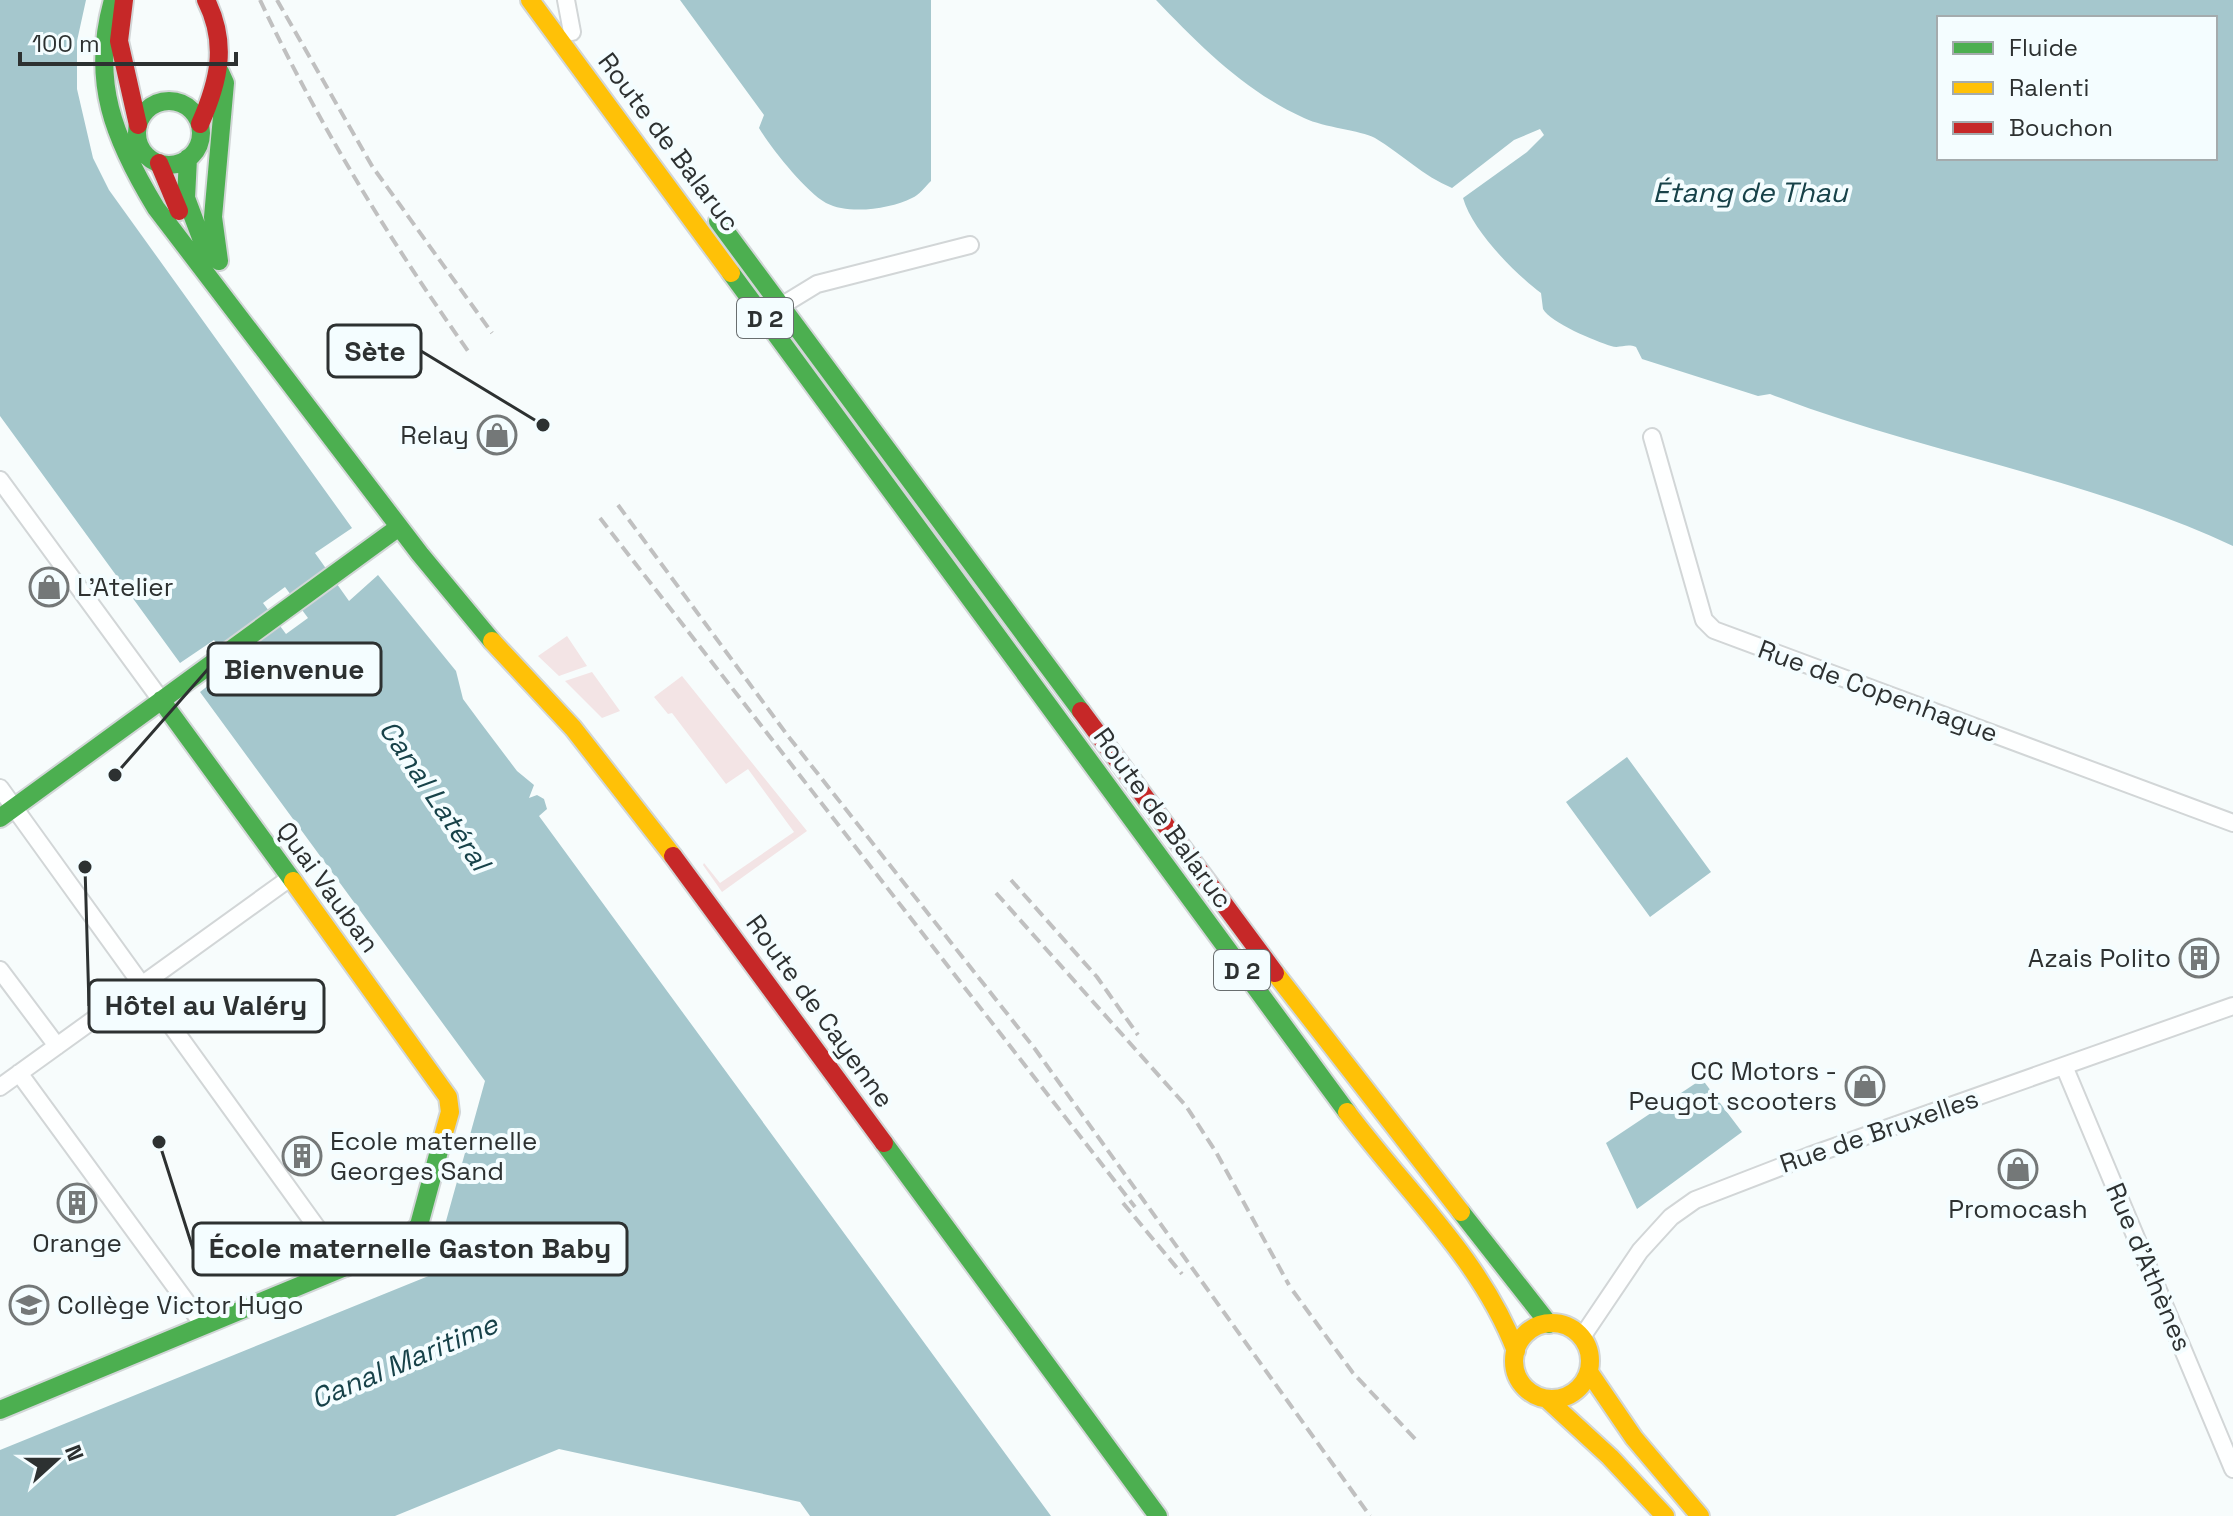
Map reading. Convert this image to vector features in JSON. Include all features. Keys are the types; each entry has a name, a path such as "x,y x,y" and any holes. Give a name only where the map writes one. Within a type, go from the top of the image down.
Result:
{"main road":[{"path":"113,0 102,43 104,83 113,127 130,167 331,440"},
{"path":"124,0 119,29 141,148 159,163 197,258"},
{"path":"159,163 173,165 188,158 199,143 200,124 215,92 223,50 220,30 206,0"},
{"name":"Route de Balaruc","path":"530,0 1109,791 1376,1150 1479,1281 1510,1331 1516,1351"},
{"name":"Route de Balaruc","path":"548,0 678,168"},
{"path":"124,63 169,101 191,110 200,124"},
{"path":"138,125 144,113 219,71"},
{"path":"219,71 225,83 214,237 226,286"},
{"path":"188,158 185,192 188,211 210,262 328,422 331,440"},
{"name":"Route de Balaruc","path":"703,202 1273,971 1465,1221 1549,1324"},
{"name":"D 2","path":"764,317 781,306"},
{"name":"Route de Cayenne","path":"331,440 506,659 573,728 662,841 1158,1516"},
{"path":"7,813 399,527"},
{"name":"Quai Vauban","path":"161,700 433,1074 450,1105 415,1232 389,1250 346,1268"},
{"path":"0,1410 346,1268"},
{"path":"1547,1399 1573,1393 1589,1372 1590,1354 1582,1337 1567,1326 1549,1324 1532,1329 1516,1351 1518,1378 1530,1392 1547,1399 1610,1457 1665,1516"},
{"path":"1589,1372 1634,1438 1700,1516"}],"street":[{"path":"566,0 572,32"},
{"path":"781,306 817,284 970,245"},
{"name":"Rue de Copenhague","path":"1652,437 1704,620 1714,630 2233,823"},
{"path":"0,480 161,700"},
{"path":"0,788 7,813 142,985 346,1268"},
{"path":"0,1087 290,878"},
{"path":"0,970 57,1046"},
{"name":"Rue de Bruxelles","path":"1582,1337 1628,1270 1671,1217 1715,1191 2233,1006"},
{"name":"Rue d'Athènes","path":"2064,1066 2233,1469"},
{"path":"19,1073 204,1326"}],"shaded area":[{"path":"567,636 587,666 559,676 538,656"},
{"path":"592,672 620,711 602,718 565,681"},
{"path":"682,676 807,831 722,892 704,863 720,883 794,832 748,769 726,784 672,713 668,714 654,697"}],"water":[{"path":"0,0 86,0 77,41 77,89 93,158 109,190 352,528 315,553 349,601 378,575 456,671 463,699 517,771 534,785 529,798 537,795 544,799 547,809 539,816 1051,1516 810,1516 800,1502 559,1449 395,1516 0,1516 0,1450 431,1275 485,1081 200,692 232,667 214,640 180,663 0,416","holes":["285,587 308,618 286,634 263,603"]},
{"path":"680,0 931,0 931,181 915,197 881,208 846,209 826,203 808,189 764,136 759,128 764,115"},
{"name":"Étang de Thau","path":"1156,0 2233,0 2233,546 2120,501 1885,433 1770,394 1758,396 1642,359 1636,347 1611,346 1574,331 1543,309 1541,293 1495,250 1475,224 1463,198 1527,152 1544,135 1540,129 1514,140 1452,188 1375,138 1312,121 1283,107 1243,81 1207,51"},
{"path":"1627,757 1711,872 1650,917 1566,802"},
{"path":"1702,1079 1742,1132 1637,1209 1606,1143"}],"railway":[{"path":"260,0 306,92 356,180 468,351"},
{"path":"277,0 372,166 492,333"},
{"path":"618,505 788,736 1035,1049 1370,1516"},
{"path":"600,518 1135,1207"},
{"path":"1011,880 1097,977 1138,1035"},
{"path":"996,893 1186,1106 1216,1152 1289,1285"},
{"path":"1123,1203 1182,1274"},
{"path":"1293,1291 1353,1373 1419,1443"}],"traffic: fast":[{"path":"113,0 104,57 105,83 118,133 141,183 156,208 420,554 492,641"},
{"path":"219,261 213,217 225,83 220,72"},
{"path":"169,101 192,110 201,133 192,156 169,165 146,156 137,133 146,110 169,101"},
{"path":"188,158 186,198 209,259"},
{"path":"718,221 1081,711"},
{"path":"731,273 1347,1112"},
{"path":"0,818 399,527"},
{"path":"161,700 293,881"},
{"path":"0,1410 403,1243 419,1225 442,1140"},
{"path":"884,1143 1158,1516"},
{"path":"1461,1212 1549,1324"}],"traffic: slow":[{"path":"530,0 731,273"},
{"path":"492,641 573,728 673,856"},
{"path":"293,881 448,1097 450,1112 442,1140"},
{"path":"1275,973 1461,1212"},
{"path":"1347,1112 1462,1256 1483,1286 1516,1351"},
{"path":"1552,1323 1566,1326 1579,1334 1587,1347 1590,1361 1587,1375 1579,1388 1566,1396 1552,1399 1538,1396 1525,1388 1517,1375 1514,1361 1517,1347 1525,1334 1538,1326 1552,1323"},
{"path":"1589,1372 1634,1438 1700,1516"},
{"path":"1547,1399 1610,1457 1665,1516"}],"traffic: jam":[{"path":"124,0 119,41 138,125"},
{"path":"200,124 216,77 219,47 213,16 206,0"},
{"path":"159,163 179,211"},
{"path":"1081,711 1275,973"},
{"path":"673,856 884,1143"}],"place":[{"name":"Sète","path":"543,425"},
{"name":"Relay","path":"497,435"},
{"name":"L'Atelier","path":"49,587"},
{"name":"Bienvenue","path":"115,775"},
{"name":"Hôtel au Valéry","path":"85,867"},
{"name":"Azais Polito","path":"2199,958"},
{"name":"CC Motors - Peugot scooters","path":"1865,1086"},
{"name":"École maternelle Gaston Baby","path":"159,1142"},
{"name":"Ecole maternelle Georges Sand","path":"302,1156"},
{"name":"Promocash","path":"2018,1169"},
{"name":"Orange","path":"77,1203"},
{"name":"Collège Victor Hugo","path":"29,1305"}],"water label":[{"name":"Canal Latéral","path":"435,795"},
{"name":"Canal Maritime","path":"404,1361"}]}
